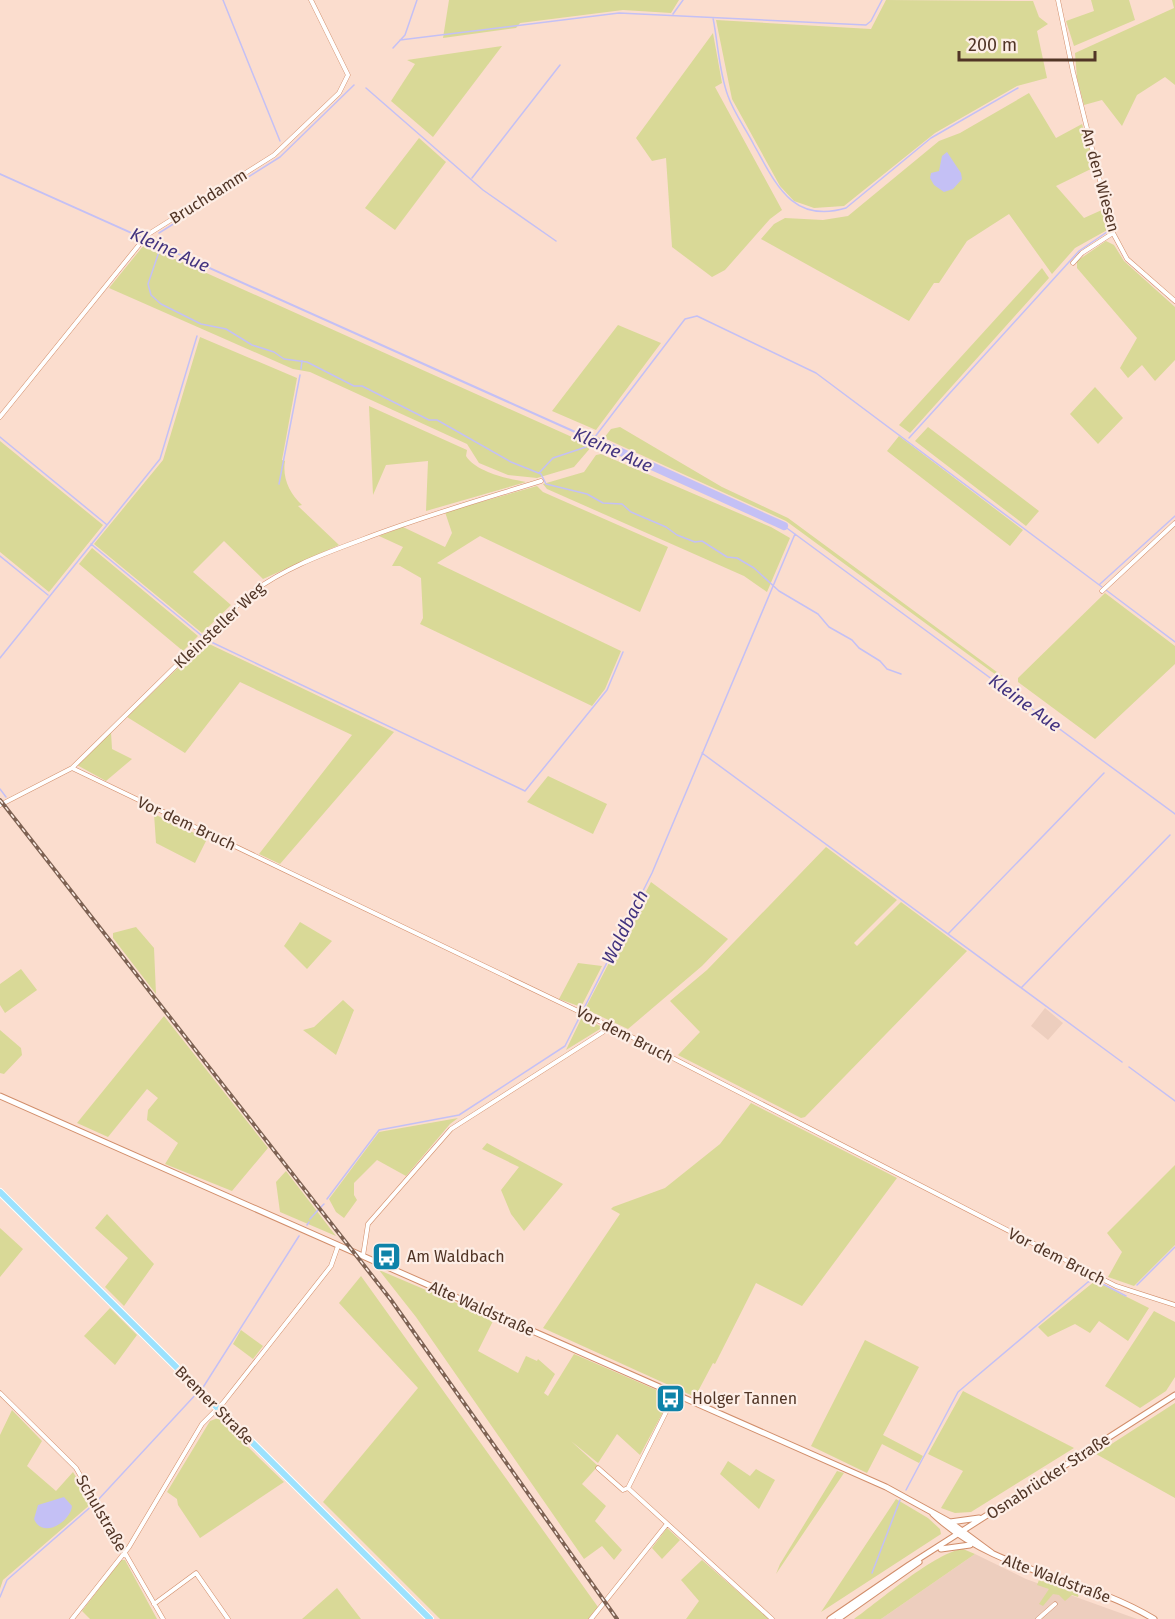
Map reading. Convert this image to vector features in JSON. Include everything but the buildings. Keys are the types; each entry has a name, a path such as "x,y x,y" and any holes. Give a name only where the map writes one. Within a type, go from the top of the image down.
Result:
{"main road":[{"name":"Bremer Straße","path":"0,1192 430,1619"}],"street":[{"name":"Bruchdamm","path":"0,417 147,235 285,146 339,93 348,75 311,0"},
{"name":"An den Wiesen","path":"1058,0 1073,72 1113,233 1127,259 1175,302"},
{"path":"1073,263 1082,253 1113,233"},
{"name":"Kleinsteller Weg","path":"0,805 72,768 206,635 268,579 427,515 541,481"},
{"path":"1102,591 1175,523"},
{"name":"Vor dem Bruch","path":"72,768 584,1013 1116,1286 1175,1305"},
{"path":"363,1256 368,1224 451,1129 609,1026"},
{"name":"Alte Waldstraße","path":"0,1096 903,1495 992,1553 1025,1569 1115,1598 1154,1619"},
{"path":"72,1619 124,1552 202,1424 218,1408 331,1266 339,1245"},
{"name":"Schulstraße","path":"0,1393 76,1468 163,1619"},
{"path":"598,1468 623,1490 628,1488 675,1394"},
{"name":"Osnabrücker Straße","path":"838,1619 986,1515 1175,1395"},
{"path":"628,1488 772,1619"},
{"path":"945,1544 948,1523 986,1515"},
{"path":"934,1551 974,1542 973,1531 976,1522"},
{"path":"591,1619 667,1524"},
{"name":"Osnabrücker Straße","path":"830,1619 909,1565 922,1559"},
{"path":"154,1604 196,1573 228,1619"},
{"path":"1038,1619 1055,1604"}],"shaded area":[{"path":"1045,1008 1063,1023 1048,1040 1031,1026"},
{"path":"975,1554 1026,1579 1137,1619 881,1619"}],"green space":[{"path":"449,0 679,0 671,13 623,10 520,23 516,28 443,38"},
{"path":"886,0 1033,1 1039,17 1048,24 1037,31 1047,78 1017,86 935,133 844,206 814,208 794,201 780,186 732,99 716,20 871,29"},
{"path":"1091,0 1129,0 1135,20 1074,46 1066,21 1094,11"},
{"path":"1172,0 1175,0 1175,85 1165,77 1137,95 1122,126 1102,100 1084,105 1077,78 1075,53 1174,8"},
{"path":"713,33 722,83 715,87 782,210 770,219 725,270 712,277 672,247 666,158 652,161 636,138"},
{"path":"502,46 433,137 391,101 415,64 407,60"},
{"path":"1029,93 1056,138 1082,124 1095,167 1056,186 1084,218 1104,209 1109,229 1075,248 1052,274 1009,214 967,241 939,283 934,283 909,321 761,239 774,224 785,218 823,220 848,216 939,141 960,133"},
{"path":"419,138 446,162 395,230 365,208"},
{"path":"1106,241 1114,245 1124,261 1175,307 1175,360 1155,381 1142,365 1128,378 1120,368 1137,338 1077,268 1077,261"},
{"path":"144,245 592,446 574,467 537,478 508,475 479,463 467,444 310,372 293,369 109,288"},
{"path":"1042,268 1049,278 910,433 899,425"},
{"path":"618,325 661,343 596,430 552,411"},
{"path":"200,337 297,378 282,460 285,461 286,479 294,496 302,505 298,506 339,545 263,579 224,541 193,572 231,605 202,633 94,544 163,460"},
{"path":"1095,387 1123,418 1098,444 1070,414"},
{"path":"369,406 467,450 466,456 471,462 485,470 502,477 526,482 426,511 428,461 386,465 373,495"},
{"path":"620,427 722,487 788,518 1005,678 1003,680 786,521 604,438 611,429"},
{"path":"928,427 1039,511 1026,526 915,441"},
{"path":"899,436 1023,530 1010,546 887,451"},
{"path":"0,441 103,525 49,592 0,552"},
{"path":"601,454 771,527 790,538 767,592 744,576 547,489 543,484 584,472 596,455"},
{"path":"537,486 543,492 668,547 640,612 480,536 437,563 621,651 605,689 592,706 420,624 423,618 421,578 400,566 392,566 403,547 379,536 403,527 445,547 452,533 445,512"},
{"path":"92,548 198,636 183,651 79,564"},
{"path":"1105,593 1175,646 1175,664 1095,739 1018,682 1018,678"},
{"path":"205,642 394,732 280,864 259,854 352,735 240,682 185,753 127,717"},
{"path":"111,732 112,749 132,759 106,781 77,765"},
{"path":"548,776 607,804 593,834 527,802"},
{"path":"154,814 207,839 195,863 156,843"},
{"path":"826,847 897,900 854,943 857,946 901,902 967,951 805,1117 801,1118 678,1055 700,1032 670,1001 707,970"},
{"path":"651,882 728,939 702,966 628,1029 585,1009"},
{"path":"300,922 332,941 307,969 284,946"},
{"path":"136,927 154,948 156,994 113,938 113,933"},
{"path":"578,963 602,966 581,1007 559,999"},
{"path":"21,969 37,990 5,1013 0,1005 0,984"},
{"path":"343,1000 354,1010 336,1055 303,1030 314,1027"},
{"path":"164,1016 268,1148 232,1191 165,1164 178,1143 147,1120 148,1110 158,1098 147,1089 108,1137 77,1123"},
{"path":"582,1017 600,1026 600,1029 566,1050"},
{"path":"0,1030 21,1048 22,1055 4,1074 0,1073"},
{"path":"751,1103 897,1178 802,1306 756,1283 715,1364 713,1363 695,1397 543,1328 620,1214 611,1209 665,1188 720,1144"},
{"path":"458,1118 450,1124 406,1176 377,1160 354,1183 354,1195 357,1200 344,1218 336,1212 329,1199 379,1132"},
{"path":"487,1143 563,1184 524,1231 511,1214 501,1190 519,1167 482,1149"},
{"path":"1175,1165 1175,1245 1134,1286 1108,1277 1122,1252 1107,1233"},
{"path":"286,1171 336,1236 280,1212 276,1182"},
{"path":"107,1214 154,1264 124,1306 105,1287 128,1258 95,1228"},
{"path":"0,1228 23,1249 0,1277"},
{"path":"379,1270 494,1319 478,1351 518,1373 526,1356 537,1361 538,1359 555,1374 544,1393 548,1396 574,1354 668,1395 670,1399 640,1455 617,1434 598,1463 571,1441 598,1466 582,1484 606,1506 595,1521 622,1550 614,1560 602,1546 584,1559 416,1317"},
{"path":"361,1276 598,1607 588,1619 440,1619 323,1502 418,1388 339,1303"},
{"path":"1095,1281 1149,1308 1128,1341 1099,1321 1090,1333 1075,1324 1048,1337 1038,1327"},
{"path":"110,1308 137,1335 115,1365 84,1336"},
{"path":"1154,1311 1175,1322 1175,1377 1166,1391 1140,1408 1105,1386"},
{"path":"241,1330 263,1346 253,1359 233,1344"},
{"path":"865,1340 919,1367 883,1435 923,1456 919,1463 882,1444 867,1473 811,1446"},
{"path":"963,1391 1074,1448 971,1512 955,1513 941,1508 963,1471 928,1454"},
{"path":"1175,1403 1175,1498 1096,1454"},
{"path":"12,1410 42,1441 27,1466 56,1491 73,1472 92,1503 3,1580 0,1589 0,1435"},
{"path":"218,1418 284,1482 200,1538 178,1505 177,1499 167,1492 210,1421"},
{"path":"728,1461 750,1476 756,1469 775,1480 759,1509 720,1474"},
{"path":"837,1471 844,1473 776,1574 780,1564"},
{"path":"896,1499 928,1518 940,1529 941,1534 821,1612"},
{"path":"667,1528 680,1540 662,1559 652,1548"},
{"path":"963,1549 975,1554 881,1619 854,1619 938,1558"},
{"path":"121,1560 125,1560 157,1619 90,1619 82,1611"},
{"path":"702,1560 769,1619 686,1619 699,1601 681,1580"},
{"path":"1039,1580 1079,1592 1078,1597 1072,1595 1065,1601 1059,1595 1053,1594 1043,1606 1039,1604 1049,1589 1037,1585"},
{"path":"337,1588 361,1619 302,1619"}],"water":[{"path":"947,152 961,173 962,179 953,189 944,192 934,185 930,178 931,173 939,171 942,156"},
{"path":"0,173 598,441 597,443 0,175"},
{"path":"64,1497 72,1506 67,1517 50,1528 38,1525 34,1519 38,1505"}],"waterway":[{"path":"223,0 280,141"},
{"path":"393,48 405,35 417,0"},
{"path":"673,14 683,0"},
{"path":"400,40 619,13 866,25 871,21 882,0"},
{"path":"713,18 723,77 733,109 779,186 788,197 812,210 827,211 846,208 931,138 1018,88"},
{"path":"472,178 560,65"},
{"path":"159,233 280,157 354,85"},
{"path":"366,88 483,190 556,241"},
{"path":"909,438 1079,251 1107,232"},
{"path":"161,246 148,284 151,295 161,304 201,324 226,329 252,345 274,352 284,359 307,362 354,386 362,386 429,420 437,420 511,462 541,474 546,484 587,494 603,503 622,504 631,512 666,527 677,535 695,542 702,541 727,557 737,558 754,568 779,591 818,614 829,627 852,640 887,669 901,674"},
{"path":"591,442 685,319 697,316 816,373 1102,587"},
{"path":"0,658 160,459 197,336"},
{"path":"301,369 302,361"},
{"path":"279,484 300,375"},
{"path":"0,437 106,524"},
{"name":"Kleine Aue","path":"590,438 784,526"},
{"path":"539,473 553,458 586,447"},
{"path":"1100,584 1175,516"},
{"name":"Kleine Aue","path":"784,526 1175,814"},
{"name":"Waldbach","path":"327,1199 379,1130 459,1115 565,1046 652,873 795,534"},
{"path":"91,544 207,640 525,791 607,690 623,652"},
{"path":"0,556 48,595"},
{"path":"1106,590 1175,642"},
{"path":"702,753 1122,1062"},
{"path":"948,934 1104,773"},
{"path":"0,789 6,797"},
{"path":"1022,987 1170,835"},
{"path":"1129,1067 1175,1101"},
{"name":"Waldbach","path":"321,1207 324,1204"},
{"name":"Waldbach","path":"310,1219 318,1210"},
{"path":"202,1389 299,1236"},
{"path":"1137,1285 1175,1247"},
{"path":"906,1490 958,1392 1088,1282 1095,1280 1126,1296"},
{"path":"97,1501 198,1392"},
{"path":"872,1573 900,1500"},
{"path":"0,1597 7,1580 94,1504"}],"railway":[{"path":"0,800 391,1300 617,1619"}],"place":[{"name":"Am Waldbach","path":"386,1256"},
{"name":"Holger Tannen","path":"671,1398"}]}
